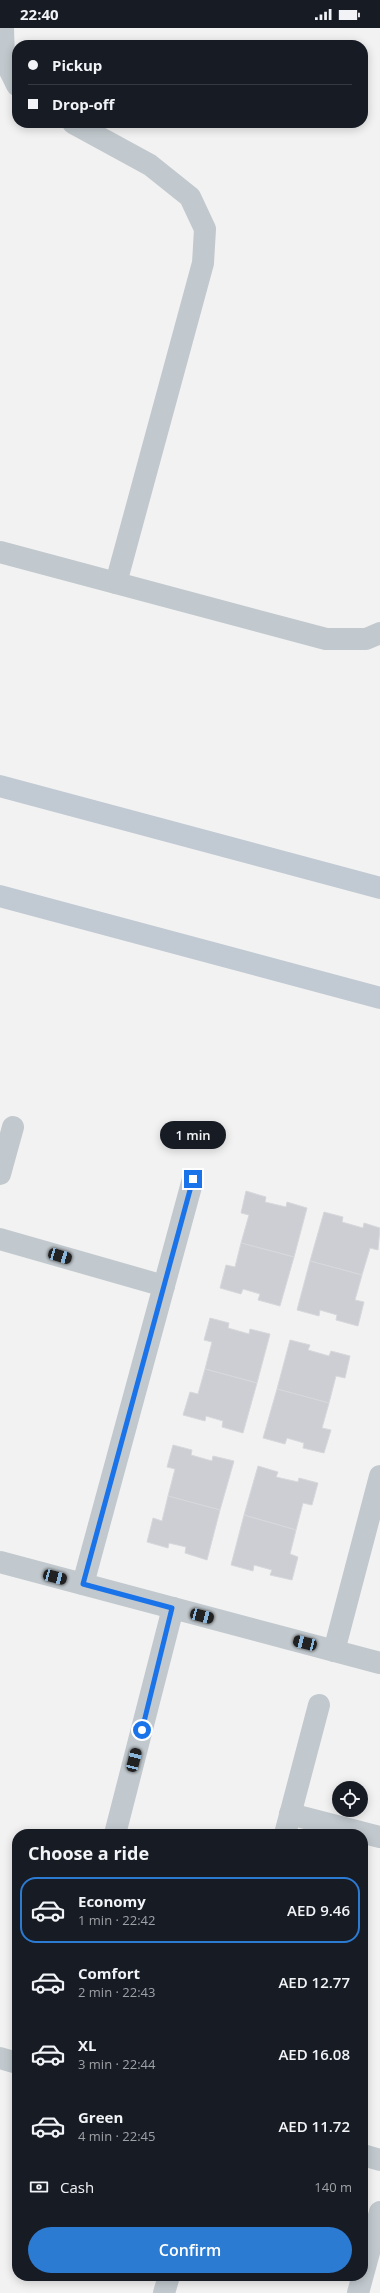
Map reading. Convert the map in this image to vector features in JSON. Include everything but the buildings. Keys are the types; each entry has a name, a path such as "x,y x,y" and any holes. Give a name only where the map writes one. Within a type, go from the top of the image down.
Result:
{"main road":[{"path":"0,786 380,888"},
{"path":"0,896 380,998"}],"street":[{"path":"3,28 4,59 12,75"},
{"path":"82,128 156,169 190,197 205,229 203,263 116,583"},
{"path":"0,552 326,639 366,639 380,633"},
{"path":"0,1174 13,1127"},
{"path":"83,1584 193,1179"},
{"path":"0,1239 164,1286"},
{"path":"334,1651 380,1476"},
{"path":"0,1562 380,1663"},
{"path":"116,1829 172,1608"},
{"path":"319,1705 288,1824 323,1829"},
{"path":"368,1835 380,1837"},
{"path":"0,2058 12,2062"},
{"path":"368,2156 380,2160"},
{"path":"368,2256 380,2212"},
{"path":"164,2293 168,2281"},
{"path":"358,2293 361,2281"}],"route":[{"path":"142,1730 172,1608 83,1584 193,1179"}]}
